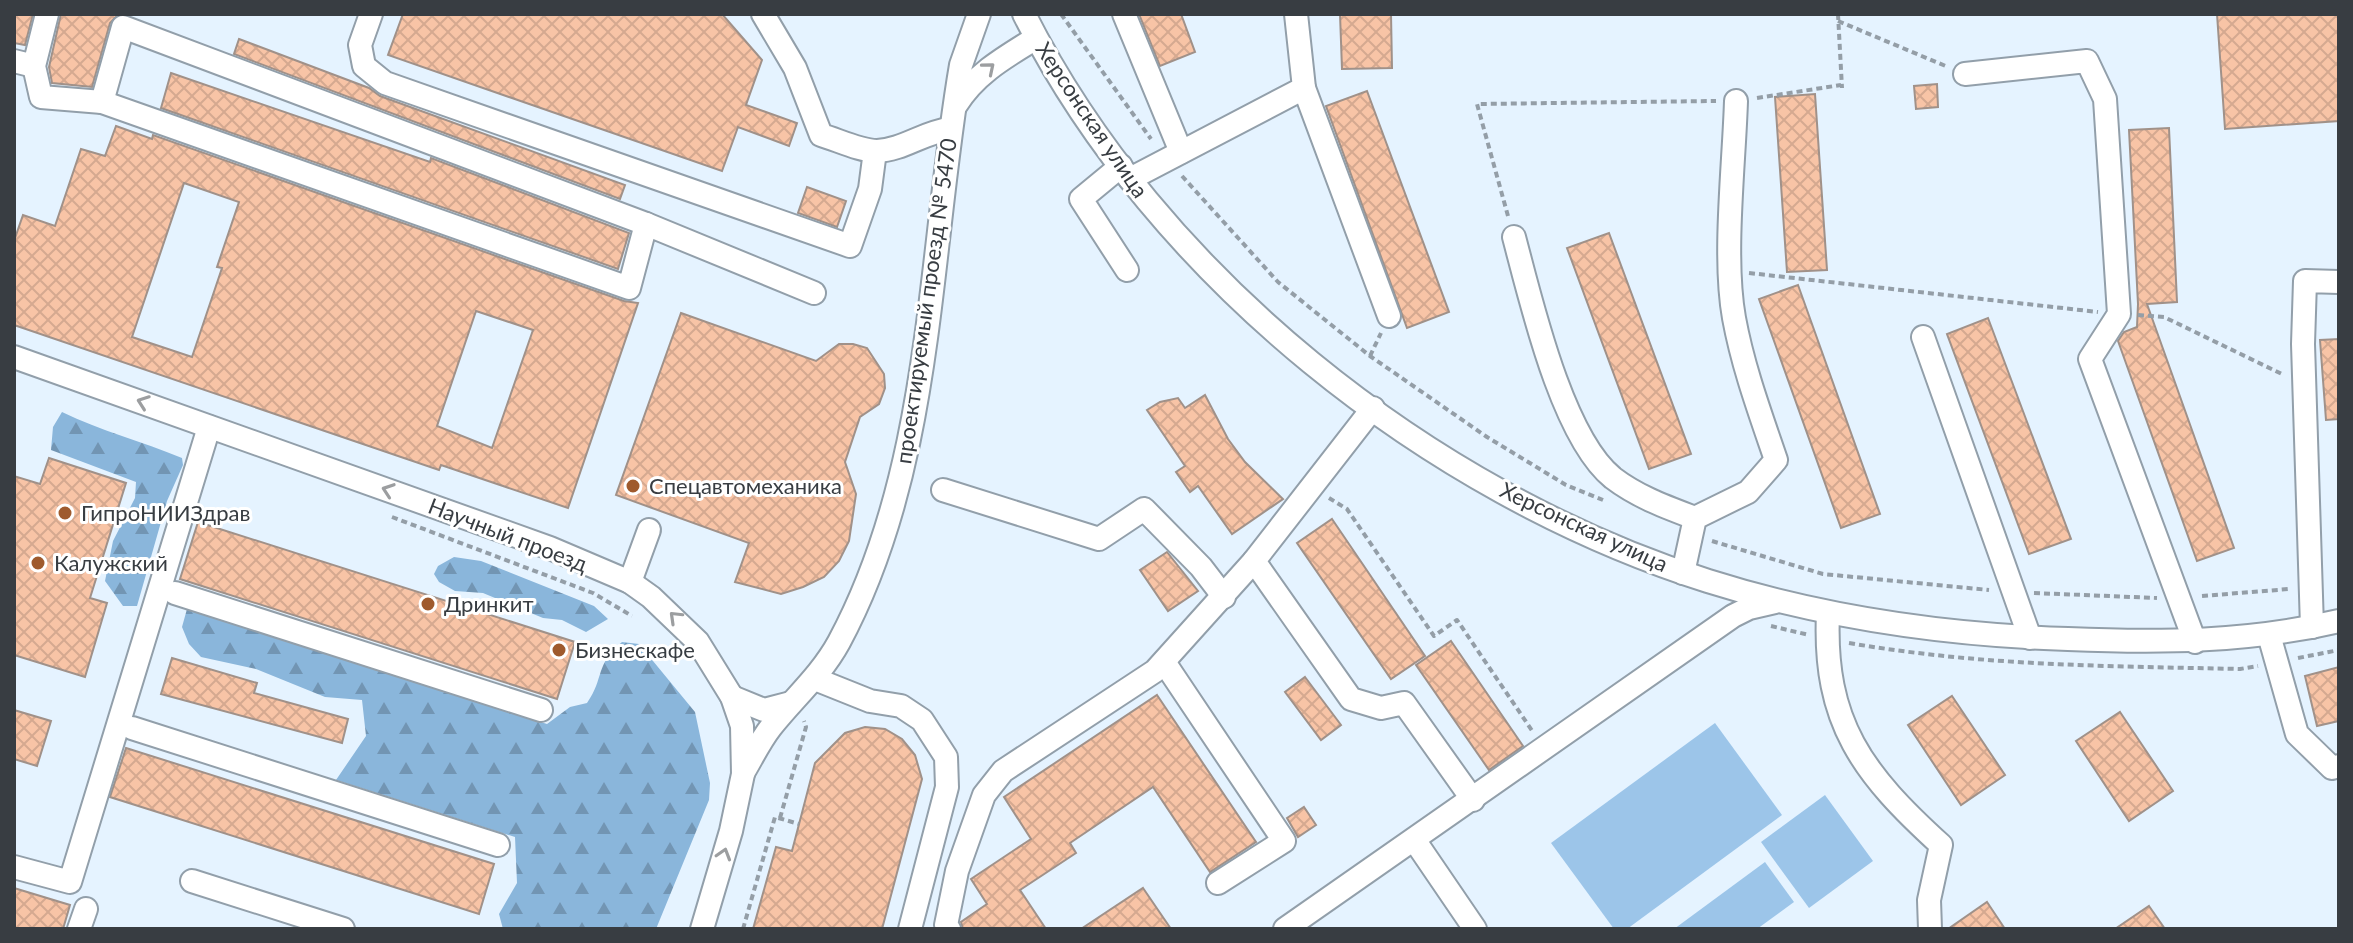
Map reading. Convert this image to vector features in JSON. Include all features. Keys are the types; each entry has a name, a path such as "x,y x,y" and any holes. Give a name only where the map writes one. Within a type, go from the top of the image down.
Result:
{"street":[{"path":"47,14 24,64 41,97 102,102 629,288 646,224"},
{"path":"371,14 360,45 364,66 385,83 850,246 870,189 875,151"},
{"path":"763,14 795,68 821,135 875,151 906,145 951,120"},
{"name":"проектируемый проезд № 5470","path":"743,774 769,729 815,679 839,642 891,515 909,442 951,120 961,65 979,14"},
{"name":"Херсонская улица","path":"1024,14 1036,38 1126,173 1238,299 1306,358 1373,408 1457,465 1531,507 1683,573 1828,613 1937,629 2030,638 2195,642 2269,635 2339,621"},
{"path":"1124,14 1174,156"},
{"path":"1296,14 1304,88 1389,316"},
{"path":"102,102 123,27 646,224 814,293"},
{"name":"проектируемый проезд № 5470","path":"951,120 967,86 999,60 1036,38"},
{"path":"1965,74 2087,61 2105,99 2119,314 2090,359 2195,642"},
{"path":"1127,270 1081,199 1126,173 1174,156 1304,88"},
{"path":"1683,573 1693,527 1748,492 1776,460 1750,386 1733,315 1736,101"},
{"path":"1514,237 1544,345 1575,428 1611,476 1693,527"},
{"path":"2312,627 2304,385 2305,281 2339,282"},
{"path":"1923,337 2030,638"},
{"name":"Научный проезд","path":"14,357 538,544 630,582 677,618 715,666 732,697 742,726 743,774 731,831 702,929"},
{"path":"949,929 946,925 957,871 984,795 1003,771 1164,662 1254,561 1373,408"},
{"path":"14,867 70,882 209,427"},
{"path":"943,490 1099,539 1144,509 1201,567 1224,597"},
{"path":"630,582 649,530"},
{"path":"1254,561 1351,699 1381,708 1404,703 1473,800"},
{"path":"175,593 541,710"},
{"path":"1285,929 1546,750 1733,616 1749,608 1779,601"},
{"path":"1828,613 1826,661 1839,714 1858,751 1894,802 1941,845 1929,900 1930,929"},
{"path":"2269,635 2297,734 2332,768 2339,766"},
{"path":"1164,662 1284,841 1218,883"},
{"path":"815,679 870,701 901,706 922,720 946,757 947,787 910,929"},
{"path":"732,697 764,710 794,701"},
{"path":"132,728 498,845"},
{"path":"1415,841 1475,929"},
{"path":"192,881 343,929"}],"path":[{"path":"1061,14 1278,282 1370,356 1487,437 1566,485 1608,502"},
{"path":"1514,237 1477,104 1736,101 1842,86 1838,14"},
{"path":"1838,21 1965,74"},
{"path":"1732,271 2164,317 2304,385"},
{"path":"1313,489 1347,509 1434,636 1457,620 1546,750"},
{"path":"389,516 593,593 632,616"},
{"path":"1693,527 1823,574 2014,592 2178,598 2310,587"},
{"path":"780,818 806,727 794,701"},
{"path":"743,929 775,817 799,824"}],"green space":[{"path":"62,412 182,458 183,465 167,501 137,606 123,606 105,581 113,541 135,498 136,482 51,450 53,427"},
{"path":"454,557 481,561 594,606 608,619 586,632 562,620 543,618 483,593 455,591 439,582 434,574 438,566"},
{"path":"204,608 376,670 547,724 570,707 587,703 607,658 622,642 639,644 695,712 710,783 709,800 656,929 503,929 499,914 517,883 515,837 336,780 366,736 362,700 325,697 256,669 201,657 189,644 182,627 187,609"}],"shaded area":[{"path":"1715,723 1782,815 1627,929 1614,929 1551,843"},
{"path":"1825,795 1873,861 1809,908 1761,842"},
{"path":"1765,862 1794,902 1757,929 1674,929"}],"building":[{"path":"14,14 33,14 25,45 14,43"},
{"path":"61,14 119,14 110,23 92,87 52,83 49,67"},
{"path":"403,14 722,14 762,60 746,105 797,123 789,146 738,127 722,171 388,55"},
{"path":"1139,14 1181,14 1195,52 1160,66"},
{"path":"1340,14 1391,14 1392,68 1342,69"},
{"path":"2217,14 2339,14 2339,121 2225,129"},
{"path":"239,39 369,88 380,96 625,185 620,199 234,54"},
{"path":"171,73 430,162 431,158 629,233 618,269 161,108"},
{"path":"1937,84 1938,107 1916,109 1914,86"},
{"path":"1367,91 1449,312 1407,328 1326,106"},
{"path":"1815,94 1827,270 1787,272 1775,97"},
{"path":"116,126 152,139 153,135 624,301 638,303 568,508 441,465 439,470 14,325 14,241 23,215 55,226 81,149 105,156","holes":["184,183 239,202 217,267 222,268 192,357 132,337","476,311 533,330 492,448 437,426"]},
{"path":"2169,128 2177,302 2147,304 2234,548 2197,561 2118,341 2124,332 2137,327 2129,130"},
{"path":"807,187 846,201 837,227 798,213"},
{"path":"1609,233 1691,454 1649,469 1567,248"},
{"path":"1798,285 1880,514 1841,528 1759,299"},
{"path":"681,313 816,361 839,344 867,348 884,374 885,388 879,404 860,417 845,462 856,494 849,541 839,561 824,577 781,594 735,582 749,543 616,495"},
{"path":"1988,318 2071,539 2029,554 1947,334"},
{"path":"2339,339 2339,419 2326,420 2320,340"},
{"path":"1205,395 1228,439 1245,462 1283,499 1232,534 1198,486 1190,492 1176,472 1185,466 1147,410 1160,402 1178,398 1185,408"},
{"name":"ГипроНИИЗдрав","path":"49,458 126,483 90,598 107,603 85,677 14,655 14,476 40,484"},
{"path":"1332,519 1425,656 1391,679 1297,543"},
{"path":"198,522 575,642 557,699 180,579"},
{"path":"1167,552 1198,591 1168,611 1140,570"},
{"path":"1451,641 1523,746 1489,770 1416,665"},
{"path":"172,658 257,683 254,693 348,719 342,743 161,694"},
{"path":"2339,667 2339,721 2317,726 2305,676"},
{"path":"1305,677 1341,725 1321,740 1285,692"},
{"path":"1157,695 1256,842 1210,872 1153,787 1070,843 1076,853 1020,890 1046,929 963,929 961,922 987,904 971,879 1031,839 1004,797"},
{"path":"1952,696 2005,775 1961,805 1908,725"},
{"path":"14,710 51,721 37,766 14,759"},
{"path":"2120,712 2173,791 2129,821 2076,741"},
{"path":"865,727 885,729 902,739 915,755 922,779 882,929 753,929 776,847 792,851 815,763 845,733"},
{"path":"126,748 494,864 479,914 110,797"},
{"path":"1304,807 1316,825 1298,837 1287,818"},
{"path":"14,888 70,905 63,929 14,929"},
{"path":"1143,888 1171,929 1081,929"},
{"path":"1987,902 2005,929 1948,929"},
{"path":"2149,906 2165,929 2115,929"}],"place":[{"name":"Спецавтомеханика","path":"633,486"},
{"name":"ГипроНИИЗдрав","path":"65,513"},
{"name":"Калужский","path":"38,563"},
{"name":"Дринкит","path":"428,604"},
{"name":"Бизнескафе","path":"559,650"}]}
